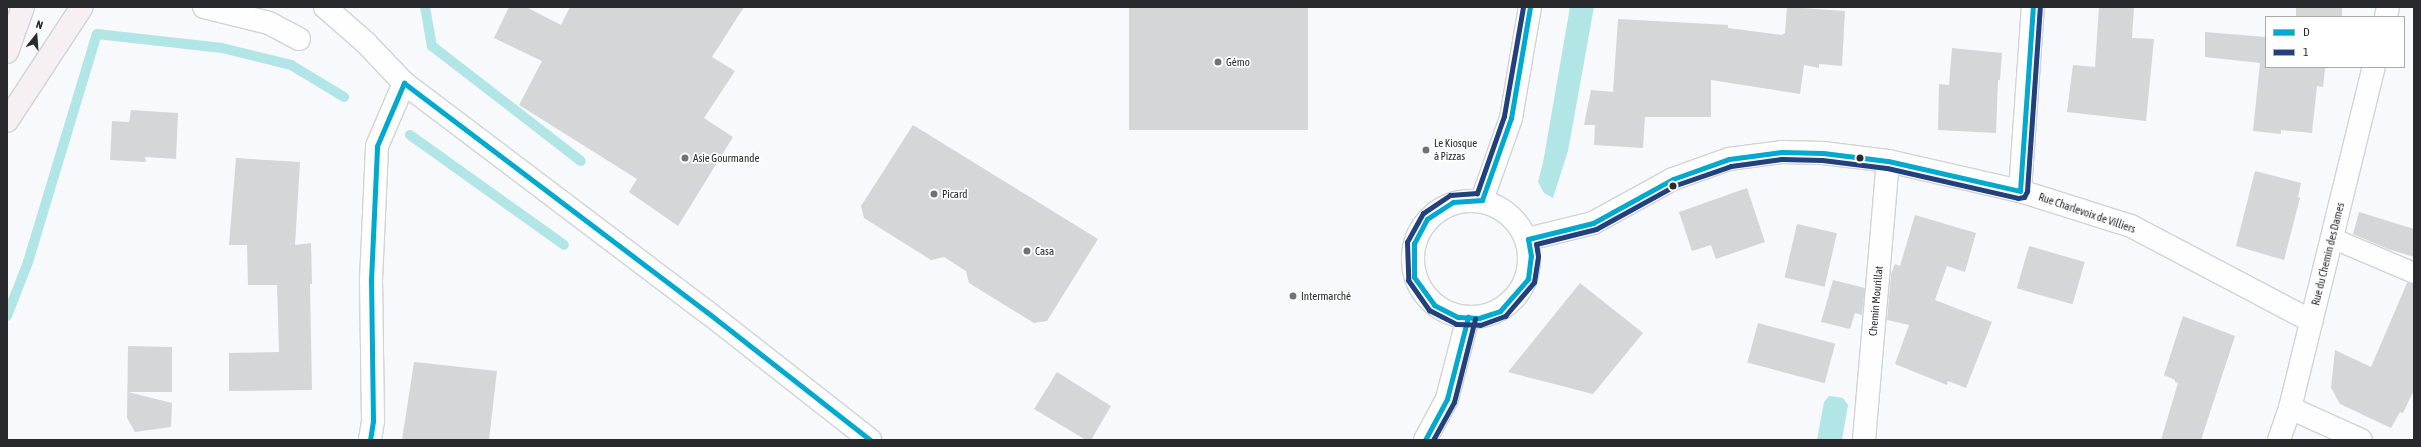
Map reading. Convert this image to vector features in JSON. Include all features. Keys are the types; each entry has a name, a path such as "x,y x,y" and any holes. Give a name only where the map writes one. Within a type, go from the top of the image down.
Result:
{"main road":[{"path":"7,52 23,7"},
{"path":"7,121 82,7"}],"street":[{"path":"204,7 235,11 269,23 299,39"},
{"path":"1482,200 1511,118 1530,7"},
{"path":"2020,191 2033,7"},
{"path":"333,11 404,83 707,312 870,440"},
{"name":"Rue du Chemin des Dames","path":"2279,440 2290,408 2374,68"},
{"path":"370,440 373,421 371,280 377,146 404,83"},
{"name":"Rue Charlevoix de Villiers","path":"1528,239 1593,223 1673,179 1729,159 1789,152 1824,153 1888,161 2020,191 2131,226 2311,321"},
{"name":"Chemin Mourillat","path":"1864,440 1888,161"},
{"path":"1482,200 1494,204 1515,219 1528,239 1531,256 1528,279 1500,311 1479,318 1458,317 1434,305 1414,277 1414,243 1427,219 1454,202 1482,200"},
{"path":"1425,440 1447,399 1468,317"},
{"path":"2290,408 2361,440"}],"lane":[{"path":"2332,238 2414,273"}],"water":[{"path":"1570,7 1594,7 1568,151 1553,198 1544,193 1538,182 1543,163"},
{"path":"1829,396 1843,398 1848,405 1842,440 1817,440 1824,402"}],"building":[{"path":"509,7 526,7 561,25 570,7 744,7 712,57 735,71 704,118 733,137 678,226 629,192 637,179 519,105 542,61 494,38"},
{"name":"Gémo","path":"1129,7 1308,7 1308,130 1129,130"},
{"path":"1787,7 1845,11 1842,66 1819,64 1819,68 1804,65 1800,94 1711,80 1711,117 1645,117 1643,148 1594,145 1595,125 1584,125 1591,90 1613,92 1618,19 1728,25 1728,28 1782,35 1785,33"},
{"path":"2099,7 2134,7 2132,38 2154,39 2146,121 2067,112 2073,65 2095,67"},
{"path":"2296,7 2342,7 2342,16 2296,16"},
{"path":"2205,32 2265,37 2265,68 2326,68 2325,69 2323,87 2317,86 2312,133 2281,130 2281,134 2253,131 2260,63 2205,57"},
{"path":"1952,48 2002,53 2000,80 1998,80 1996,133 1938,130 1939,84 1949,85"},
{"path":"131,110 178,113 176,159 145,157 146,162 110,160 112,121 129,122"},
{"path":"913,125 1098,239 1047,321 1034,323 969,283 966,271 944,257 931,260 864,218 861,206"},
{"path":"236,158 300,162 295,245 311,243 312,284 310,284 312,390 229,391 229,353 279,352 277,285 248,285 247,245 229,245"},
{"path":"2255,171 2301,183 2298,197 2300,198 2284,260 2236,246"},
{"path":"1747,188 1765,242 1716,259 1711,245 1692,251 1679,212"},
{"path":"2359,212 2414,229 2414,257 2388,249 2353,234"},
{"path":"1915,215 1976,233 1965,272 1947,266 1935,300 1992,322 1966,388 1948,381 1947,385 1895,364 1909,325 1887,320 1891,274 1895,264 1900,266"},
{"path":"1797,224 1837,233 1825,287 1785,278"},
{"path":"2029,246 2085,262 2073,304 2017,288"},
{"path":"1833,280 1865,288 1862,315 1855,313 1850,329 1821,322"},
{"path":"1580,283 1643,333 1593,394 1508,372"},
{"path":"2407,283 2414,284 2414,390 2403,413 2400,412 2391,428 2340,404 2331,388 2335,350 2371,367"},
{"path":"2183,316 2235,336 2201,440 2161,440 2178,383 2164,375"},
{"path":"1758,323 1835,344 1825,383 1747,363"},
{"path":"128,346 172,347 172,392 128,392 172,403 171,427 135,432 127,418"},
{"path":"414,362 497,371 489,440 402,440"},
{"path":"1057,372 1111,406 1091,440 1086,440 1034,409"}],"waterway":[{"path":"425,7 432,46 581,161"},
{"path":"7,316 28,262 97,34 222,48 291,65 344,97"},
{"path":"410,135 564,245"}],"transit line":[{"name":"1","path":"1523,7 1504,116 1477,193 1450,195 1423,213 1407,242 1408,280 1429,310 1456,324 1480,325 1505,316 1534,282 1538,256 1536,244 1596,229 1676,185 1731,166 1782,159 1822,160 1887,168 2018,198 2024,197 2027,191 2040,7"},
{"name":"D","path":"1530,7 1511,118 1482,200 1453,202 1427,219 1414,243 1414,277 1434,305 1458,317 1479,318 1500,311 1528,279 1531,256 1528,239 1593,223 1673,179 1729,159 1782,152 1823,153 1888,161 2020,191 2033,7"},
{"name":"D","path":"370,440 373,421 371,280 377,146 404,83 707,312 870,440"},
{"name":"D","path":"1425,440 1447,399 1468,317"},
{"name":"1","path":"1433,440 1454,402 1475,319"}],"place":[{"name":"Gémo","path":"1218,62"},
{"name":"Le Kiosque à Pizzas","path":"1426,150"},
{"name":"Asie Gourmande","path":"685,158"},
{"name":"Picard","path":"934,194"},
{"name":"Casa","path":"1027,251"},
{"name":"Intermarché","path":"1293,296"}]}
